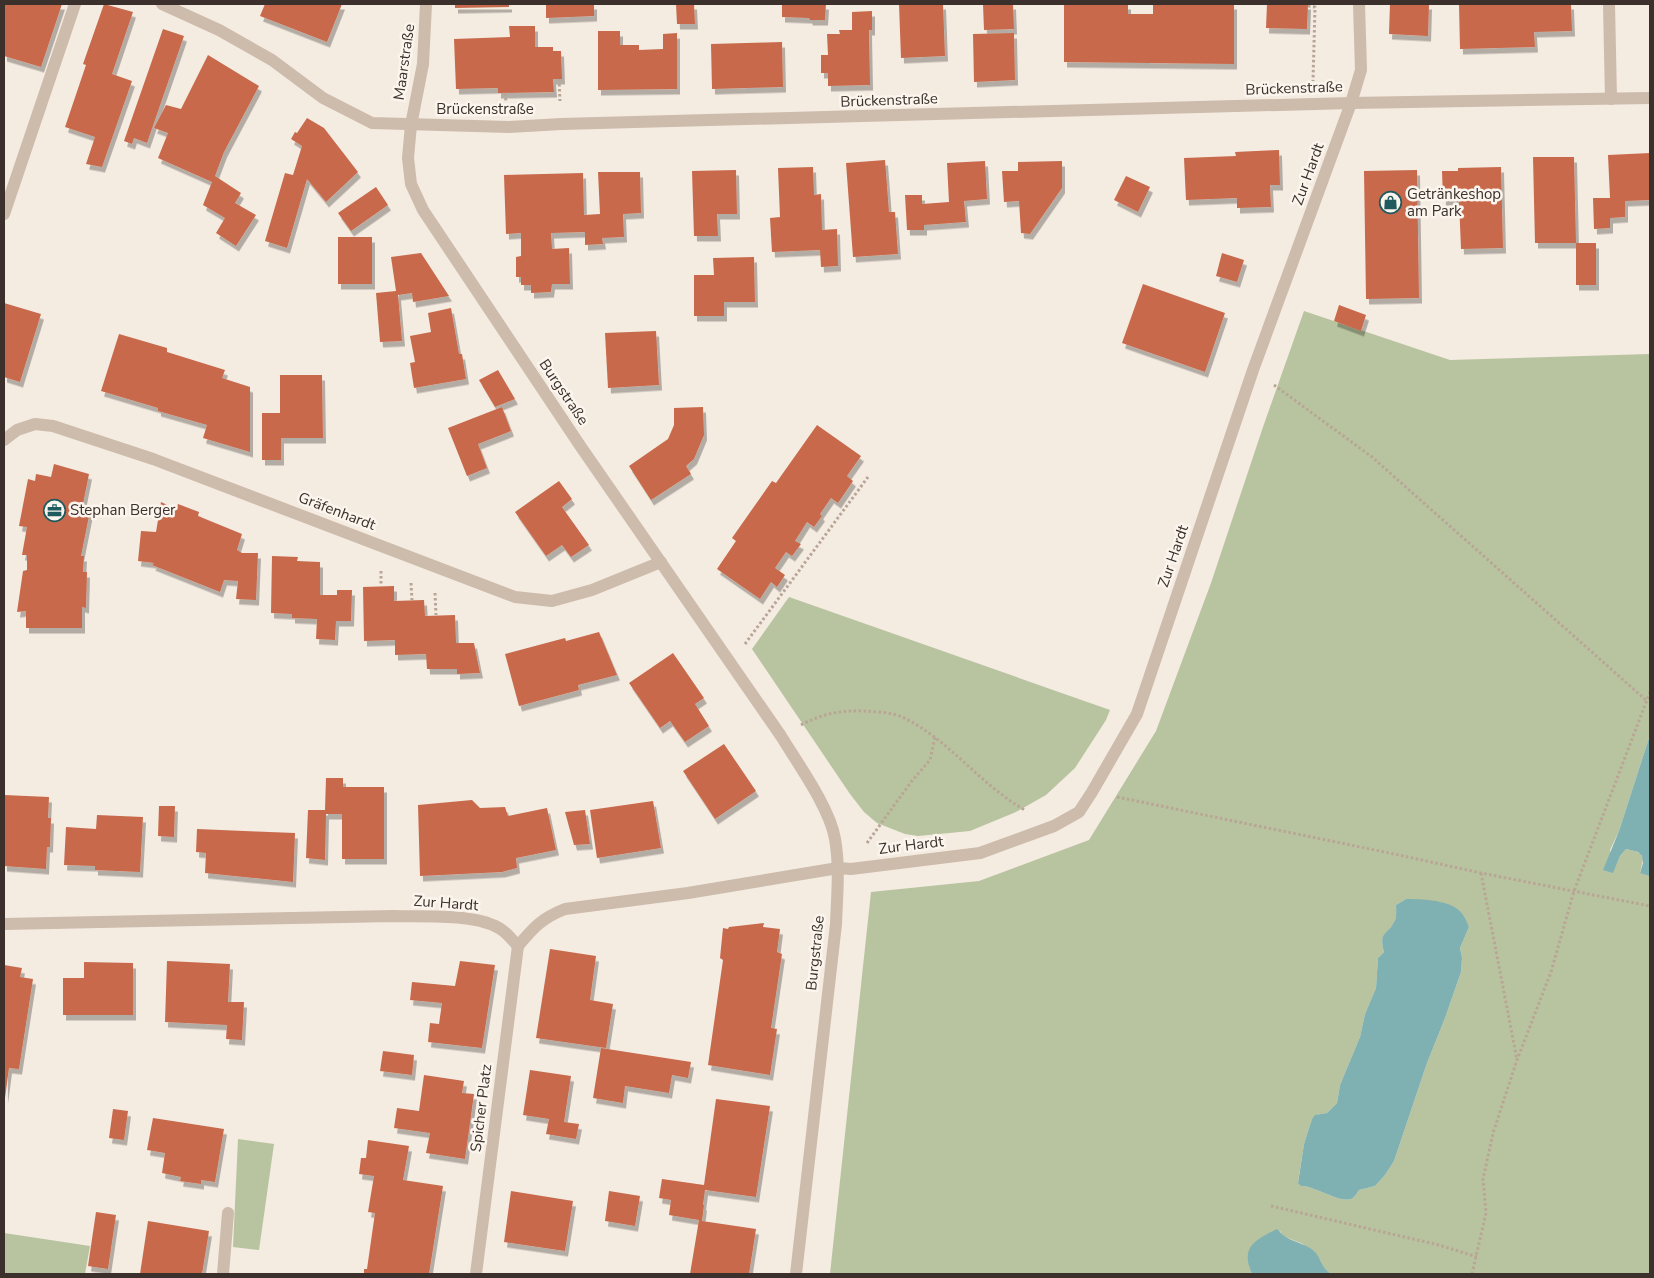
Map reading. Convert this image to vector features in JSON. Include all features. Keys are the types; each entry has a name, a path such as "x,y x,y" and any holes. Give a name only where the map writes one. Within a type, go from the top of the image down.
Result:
{"street":[{"path":"4,214 75,4"},
{"name":"Brückenstraße","path":"162,4 219,30 272,60 322,98 372,123 509,127 561,124 1351,103 1650,98"},
{"name":"Maarstraße","path":"411,124 423,64 426,4"},
{"name":"Zur Hardt","path":"4,924 394,916 457,918 481,920 488,923 501,929 518,946 534,927 550,915 565,909 688,893 844,869 980,853 1054,826 1079,812 1136,714 1253,370 1351,103 1361,70 1359,4"},
{"path":"1609,4 1611,99"},
{"name":"Burgstraße","path":"411,124 408,158 411,184 423,210 502,330 781,736 827,814 835,837 844,869 796,1274"},
{"name":"Gräfenhardt","path":"4,440 17,430 35,424 53,426 153,459 515,597 552,601 592,590 661,562"},
{"name":"Spicher Platz","path":"476,1274 518,946"},
{"path":"223,1274 228,1213"}],"path":[{"path":"1308,6 1315,6 1313,104"},
{"path":"1253,370 1372,457 1647,701"},
{"path":"731,663 868,478"},
{"path":"1472,1274 1486,1213 1483,1179 1493,1133 1517,1060 1550,972 1574,890 1650,692"},
{"path":"781,736 811,720 839,711 879,712 901,716 935,737 1012,803 1054,826"},
{"path":"844,869 930,760 935,737"},
{"path":"1092,792 1650,906"},
{"path":"1481,873 1517,1060"},
{"path":"1271,1206 1439,1245 1477,1257"}],"green space":[{"path":"1304,311 1450,360 1650,354 1650,735 1619,831 1610,850 1613,872 1620,856 1626,849 1640,854 1643,859 1640,873 1650,874 1650,1274 1331,1274 1323,1268 1320,1260 1303,1244 1283,1236 1280,1231 1249,1266 1252,1274 830,1274 871,892 979,881 1089,840 1156,731 1211,583","holes":["1406,899 1442,903 1459,910 1469,927 1460,948 1462,958 1461,972 1427,1063 1394,1161 1375,1186 1359,1190 1350,1199 1337,1198 1301,1186 1298,1182 1304,1144 1312,1119 1316,1115 1327,1113 1337,1103 1340,1085 1360,1037 1365,1014 1376,988 1378,958 1384,952 1382,941 1395,920 1396,905"]},
{"path":"789,597 1110,710 1106,720 1075,768 1046,795 1016,812 970,831 918,836 905,834 877,823 864,812 752,649"},
{"path":"238,1139 274,1144 259,1250 233,1247"},
{"path":"4,1233 90,1246 85,1274 4,1274"}],"water":[{"path":"1650,735 1650,876 1640,873 1643,863 1642,856 1638,852 1626,849 1620,856 1613,873 1603,870 1619,831"},
{"path":"1406,899 1441,902 1459,910 1469,927 1460,948 1462,958 1461,972 1427,1063 1394,1161 1375,1186 1359,1190 1350,1199 1337,1198 1301,1186 1298,1183 1304,1144 1315,1115 1327,1113 1337,1103 1340,1085 1360,1037 1365,1014 1376,988 1378,958 1384,952 1382,945 1383,937 1395,920 1396,905"},
{"path":"1277,1229 1286,1237 1315,1252 1331,1274 1252,1274 1249,1265 1249,1251 1256,1241"}],"building":[{"path":"4,4 62,4 41,67 4,56"},
{"path":"104,4 133,12 112,74 132,81 102,167 86,164 95,137 65,127 86,65 83,64"},
{"path":"265,4 342,4 327,42 260,16"},
{"path":"455,4 509,4 509,7 455,8"},
{"path":"546,4 594,4 594,16 546,18"},
{"path":"676,4 694,4 695,24 677,24"},
{"path":"782,4 826,4 825,20 782,17"},
{"path":"899,4 943,4 945,56 901,58"},
{"path":"983,4 1013,4 1014,29 984,30"},
{"path":"1064,4 1128,4 1128,14 1153,14 1153,4 1234,4 1234,64 1064,62"},
{"path":"1267,4 1308,4 1307,29 1266,28"},
{"path":"1390,4 1429,4 1428,36 1389,34"},
{"path":"1459,4 1571,4 1572,31 1534,32 1535,47 1460,49"},
{"path":"872,11 872,30 869,30 870,85 828,86 828,73 821,73 821,55 828,55 827,34 840,34 839,30 852,30 852,12"},
{"path":"509,26 535,26 535,47 553,47 553,51 561,51 562,79 553,79 554,92 498,93 498,88 456,89 454,39 510,37"},
{"path":"163,29 184,36 147,143 134,138 132,144 124,141"},
{"path":"598,31 620,31 620,45 639,45 639,50 663,49 663,34 677,33 677,89 598,90"},
{"path":"1014,33 1015,80 974,82 973,34"},
{"path":"782,42 783,87 712,89 711,44"},
{"path":"208,55 259,86 224,152 215,176 241,193 235,203 256,215 236,246 216,233 225,218 203,205 212,182 158,158 168,133 154,128 166,105 181,109"},
{"path":"307,118 324,128 358,172 326,202 307,179 287,248 265,241 285,173 293,175 302,146 291,139"},
{"path":"1279,150 1280,185 1270,185 1271,207 1237,208 1237,198 1186,200 1184,158 1236,156 1235,152"},
{"path":"1650,153 1650,200 1625,201 1625,217 1610,218 1610,228 1594,229 1593,198 1610,198 1608,155"},
{"path":"1533,157 1574,157 1576,243 1535,243"},
{"path":"885,160 889,212 895,212 898,254 853,257 846,163"},
{"path":"985,161 987,199 964,201 966,222 924,225 924,230 907,230 905,195 922,195 922,204 949,202 947,163"},
{"path":"1062,161 1062,188 1030,234 1021,233 1019,201 1004,202 1002,171 1018,171 1018,162"},
{"path":"813,167 814,195 821,194 822,230 837,229 838,266 821,267 820,250 772,252 770,218 780,217 778,168"},
{"path":"1501,167 1503,248 1461,249 1459,200 1443,200 1442,171 1458,171 1458,168"},
{"path":"736,170 737,214 717,214 718,236 694,236 692,171"},
{"path":"1417,170 1419,298 1366,299 1364,171"},
{"path":"598,172 640,172 641,213 623,214 624,237 602,238 603,244 585,245 585,232 551,233 552,249 569,248 570,284 552,284 551,292 531,293 531,285 521,285 521,277 516,277 516,257 521,256 521,233 506,234 504,175 583,173 584,215 600,214"},
{"path":"1126,176 1150,187 1138,212 1114,200"},
{"path":"376,187 388,205 351,231 338,213"},
{"path":"338,237 372,237 372,284 338,284"},
{"path":"1576,243 1596,243 1596,285 1576,285"},
{"path":"421,253 449,296 413,302 412,293 398,295 402,341 380,342 376,293 396,291 391,257"},
{"path":"1222,253 1244,260 1237,282 1216,276"},
{"path":"754,257 755,302 724,302 724,316 694,316 694,275 714,275 713,258"},
{"path":"1143,284 1225,313 1205,372 1122,343"},
{"path":"4,303 41,314 20,382 4,377"},
{"path":"1339,305 1366,315 1361,331 1334,321"},
{"path":"451,308 459,354 462,354 466,379 414,388 410,363 415,362 410,336 431,332 428,313"},
{"path":"656,331 659,385 608,388 605,333"},
{"path":"119,334 167,348 167,352 225,370 222,378 250,387 250,452 203,438 207,425 158,411 158,408 101,391"},
{"path":"498,370 515,399 495,407 479,380"},
{"path":"280,375 322,375 323,438 281,438 281,460 262,460 262,413 280,413"},
{"path":"502,407 511,431 478,444 487,468 467,476 448,428"},
{"path":"703,407 704,435 694,459 686,466 691,474 651,500 629,466 668,439 674,425 674,408"},
{"path":"817,425 861,456 847,476 853,481 838,503 831,498 814,527 807,522 795,541 801,544 792,556 786,552 775,568 785,575 777,587 771,582 760,599 717,569 736,541 732,538 772,481 776,483"},
{"path":"54,464 89,474 82,509 90,511 81,556 84,556 83,572 87,572 86,608 82,607 82,628 26,628 26,611 17,612 23,571 27,570 27,555 22,555 27,527 19,526 28,479 35,481 36,474 51,477"},
{"path":"559,481 572,499 562,507 589,545 571,557 562,545 546,556 515,512"},
{"path":"161,502 176,509 178,504 199,512 198,516 242,534 237,550 242,553 258,553 256,600 236,599 238,581 224,580 220,592 152,565 154,563 138,561 141,531 156,532"},
{"path":"272,556 298,557 297,561 320,562 320,595 337,595 337,590 352,590 351,621 336,621 335,640 316,639 317,619 292,618 292,614 271,613"},
{"path":"394,586 394,601 424,600 425,616 455,615 456,643 474,643 480,673 457,674 457,669 427,669 426,654 395,655 395,640 364,641 363,587"},
{"path":"599,632 617,675 578,685 579,690 519,706 505,654 565,638 566,641"},
{"path":"673,653 704,698 695,704 709,726 685,742 670,721 660,728 629,683"},
{"path":"724,744 756,791 715,819 683,771"},
{"path":"326,778 343,778 343,787 384,787 384,859 342,859 342,814 326,814 325,860 306,858 308,810 325,810"},
{"path":"4,795 49,797 48,818 51,818 50,847 47,847 46,869 4,866"},
{"path":"472,800 480,808 505,807 508,816 547,808 556,850 516,858 517,868 502,872 420,876 418,805"},
{"path":"653,801 661,848 597,858 590,810"},
{"path":"159,806 175,806 174,837 158,836"},
{"path":"585,810 590,844 574,845 565,812"},
{"path":"97,815 143,817 140,872 95,870 95,866 64,865 66,827 96,829"},
{"path":"197,829 295,833 293,882 205,873 206,853 196,852"},
{"path":"764,923 763,927 780,929 777,952 782,954 771,1028 777,1029 770,1075 708,1065 723,960 720,958 723,928 728,929 729,927"},
{"path":"550,949 596,956 590,1000 613,1004 606,1048 536,1038"},
{"path":"167,961 230,964 228,1002 244,1002 242,1040 226,1039 227,1025 165,1022"},
{"path":"460,961 495,965 482,1048 428,1042 430,1023 439,1024 442,1003 410,1000 412,982 455,986"},
{"path":"84,962 133,963 133,1015 63,1015 63,978 84,978"},
{"path":"4,965 22,968 20,977 33,979 19,1069 9,1068 5,1098"},
{"path":"601,1048 691,1062 688,1078 672,1075 669,1093 625,1086 623,1103 593,1098"},
{"path":"383,1051 414,1055 412,1075 380,1071"},
{"path":"530,1070 571,1076 564,1122 579,1124 576,1139 546,1134 549,1119 523,1115"},
{"path":"424,1075 464,1081 462,1093 474,1094 465,1159 426,1153 430,1133 394,1128 397,1108 419,1111"},
{"path":"716,1099 770,1106 756,1197 705,1190 703,1205 702,1221 756,1229 749,1274 690,1274 699,1220 669,1215 671,1200 659,1198 662,1179 704,1185"},
{"path":"113,1109 128,1111 124,1140 109,1138"},
{"path":"153,1118 224,1129 215,1182 201,1180 201,1184 180,1181 181,1177 162,1173 165,1153 147,1150"},
{"path":"368,1140 409,1146 403,1180 443,1186 429,1274 364,1274 364,1269 367,1269 375,1213 368,1212 374,1176 359,1174 361,1158 366,1158"},
{"path":"511,1191 573,1201 565,1251 504,1242"},
{"path":"609,1191 640,1196 635,1226 605,1221"},
{"path":"96,1212 116,1215 108,1269 88,1266"},
{"path":"148,1221 209,1231 202,1274 140,1274"}],"place":[{"name":"Getränkeshop am Park","path":"1391,203"},
{"name":"Stephan Berger","path":"54,510"}]}
